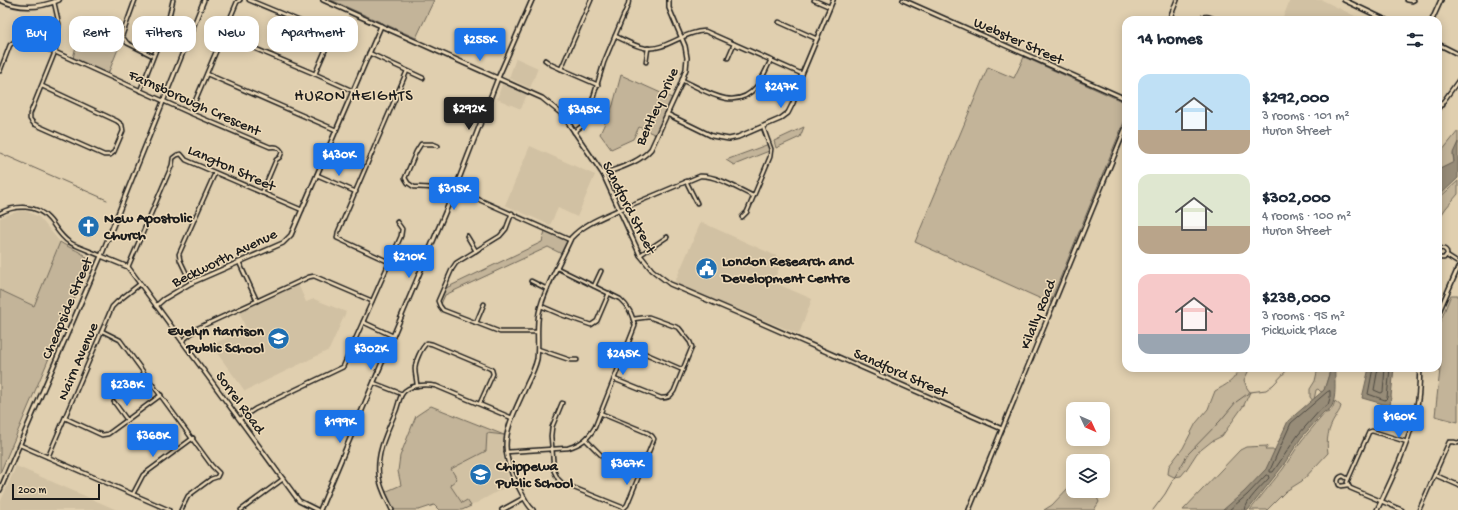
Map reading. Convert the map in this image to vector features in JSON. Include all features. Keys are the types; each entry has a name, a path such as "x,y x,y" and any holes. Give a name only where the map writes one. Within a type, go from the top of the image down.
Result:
{"street":[{"path":"0,0 16,6 41,6 59,0"},
{"path":"135,0 122,36 127,43 153,56"},
{"path":"140,91 171,11 173,0"},
{"name":"Cheapside Street","path":"0,490 101,256 204,0"},
{"path":"232,16 240,0"},
{"path":"250,0 331,34 332,40 328,44 315,74"},
{"name":"Sandford Street","path":"324,0 542,98 563,115 603,174 618,210 640,255 652,270 670,284 1002,429"},
{"path":"320,510 456,189 498,78 532,0"},
{"path":"561,69 591,0"},
{"path":"574,132 582,126 587,118 604,62 629,0"},
{"name":"Bentley Drive","path":"603,174 638,160 646,155 651,149 682,80 687,58 685,46 669,8 669,0"},
{"path":"814,0 830,7"},
{"path":"667,114 712,136 729,139 738,137 780,119 788,113 793,104 802,74 833,0"},
{"name":"Webster Street","path":"903,0 1122,97"},
{"path":"1171,16 1177,0"},
{"path":"1344,0 1378,16"},
{"path":"1406,0 1414,0"},
{"path":"1434,16 1441,0"},
{"path":"54,2 58,16"},
{"path":"779,22 817,39"},
{"name":"Beckworth Avenue","path":"156,306 164,299 191,283 278,245 288,239 302,210 381,26"},
{"path":"615,36 648,48 664,45 698,31 705,31 802,74"},
{"name":"Farnsborough Crescent","path":"0,71 10,45 12,44"},
{"path":"728,58 734,44"},
{"path":"1442,46 1458,54"},
{"path":"646,62 648,48"},
{"path":"259,50 353,91"},
{"path":"42,86 117,121 122,125 123,131 114,152 110,155 104,155 34,124 30,119 30,114 55,52"},
{"name":"Farnsborough Crescent","path":"55,52 190,113 270,147 275,146 279,148 282,152 280,157 276,160 262,193"},
{"path":"190,113 216,52"},
{"path":"369,53 423,78"},
{"path":"545,60 561,69 598,85"},
{"path":"682,80 721,98 735,100 750,93 756,87 770,60"},
{"path":"389,262 337,238 338,232 407,71"},
{"path":"207,74 336,130"},
{"path":"1442,105 1458,81"},
{"path":"742,217 747,212 770,157 771,148 763,127"},
{"name":"Kilally Road","path":"968,510 1122,137"},
{"path":"438,146 433,144 421,144 405,178 408,183 414,187 456,189 570,240"},
{"name":"Langton Street","path":"128,267 172,165 173,158 177,155 182,154 186,160 302,210"},
{"path":"191,283 180,260 179,254 215,173"},
{"path":"317,175 356,192"},
{"path":"533,510 528,505 511,472 506,452 506,436 537,358 537,322 541,306 570,240 579,230 618,210 700,176 707,176 753,196"},
{"path":"686,181 697,203"},
{"path":"0,213 18,206 39,211 48,217 60,234 69,242 128,267"},
{"path":"512,213 506,229 500,236 456,263 438,301 443,310 500,332 537,332"},
{"path":"240,419 255,409 343,367 401,236 402,229 397,222"},
{"path":"467,236 476,251"},
{"path":"640,255 667,237"},
{"path":"1442,248 1447,253 1446,256"},
{"path":"1442,259 1446,256"},
{"path":"1446,256 1458,263"},
{"path":"239,262 257,301"},
{"name":"Sorrel Road","path":"128,267 299,501 316,510"},
{"path":"506,452 568,448 586,440 595,427 635,326 627,305 620,299 557,268"},
{"path":"1442,299 1458,268"},
{"path":"594,286 601,271"},
{"path":"182,341 198,328 309,277 314,276 372,301"},
{"path":"531,281 548,289"},
{"name":"Nairn Avenue","path":"48,457 112,307 116,302 140,284"},
{"path":"541,306 562,316 591,325 597,320 609,293"},
{"path":"476,323 484,304"},
{"path":"614,379 661,398 667,398 671,396 674,391 692,347 679,328 649,317 633,319"},
{"path":"363,322 393,336"},
{"path":"102,331 120,340 212,466 219,473 217,477 211,479 188,496 182,510"},
{"path":"417,386 415,369 423,346 427,343 432,344 492,370 493,374 480,403"},
{"path":"628,346 683,370"},
{"path":"537,349 570,360 577,360"},
{"path":"1378,510 1407,442 1418,403 1420,372"},
{"path":"374,383 402,394"},
{"path":"392,510 381,488 378,464 379,453 402,394 414,386 436,386 513,418"},
{"path":"64,418 102,435 108,434 161,395"},
{"path":"114,402 127,420"},
{"path":"562,403 552,427 551,436 554,471 558,479 562,483 624,508 627,505 654,439 648,433 600,413"},
{"path":"1402,510 1350,488 1348,485 1348,478 1369,432 1372,431 1407,442"},
{"path":"133,494 142,475 193,438"},
{"path":"586,440 605,459"},
{"path":"1419,510 1449,442 1458,443"},
{"path":"20,445 169,510"},
{"path":"1435,475 1458,485"},
{"path":"1348,478 1345,476 1341,477 1338,482 1341,486 1348,485"},
{"path":"243,510 283,479"},
{"path":"502,510 524,498"}],"shaded area":[{"path":"331,0 434,0 416,38"},
{"path":"1290,0 1322,0 1355,16 1284,16"},
{"path":"75,52 117,52 108,74 73,58"},
{"path":"1024,57 1122,101 1122,127 1050,303 915,242 988,67 1014,78"},
{"path":"516,58 538,68 530,88 509,78"},
{"path":"621,75 672,98 656,135 639,127 633,139 611,149 600,134 613,105"},
{"path":"502,84 527,94 521,109 497,99"},
{"path":"804,127 800,137 776,148 774,141"},
{"path":"1458,131 1458,144 1453,155 1454,163 1442,169 1442,151"},
{"path":"769,144 769,151 734,165 726,160"},
{"path":"530,146 595,175 577,217 558,208 550,225 505,205"},
{"path":"1458,181 1458,194 1442,214 1442,195"},
{"path":"24,210 39,217 60,242 34,306 0,290 0,218"},
{"path":"701,222 783,259 773,282 812,299 799,334 674,284"},
{"path":"545,231 566,240 567,243 562,254 548,247 445,295 441,304 440,301 446,288 542,242"},
{"path":"60,242 84,255 90,262 0,473 0,290 34,306"},
{"name":"Evelyn Harrison Public School","path":"298,284 306,302 314,299 346,312 329,350 245,391 211,345 246,329 239,311"},
{"path":"1451,295 1458,295 1458,422 1435,416 1440,372 1442,372 1442,317"},
{"path":"1237,372 1248,372 1244,380 1250,392 1244,405 1222,436 1212,441 1197,453 1181,476 1174,477 1168,474 1169,466 1183,448 1196,423 1208,409 1215,391 1226,385"},
{"path":"1317,372 1330,372 1324,391 1321,392 1318,389 1316,390 1313,401 1310,397 1310,389 1315,381"},
{"path":"1335,401 1341,406 1329,430 1327,439 1328,453 1302,481 1286,491 1267,510 1250,510 1283,469 1302,440 1325,413 1331,411"},
{"path":"431,406 504,435 487,433 486,451 451,469 457,479 450,485 462,503 467,500 471,506 462,510 439,510 434,505 419,510 394,510 385,492 401,485 398,471 400,456 416,416"},
{"name":"Chippewa Public School","path":"487,433 504,435 502,449 504,465 511,484 471,506 467,501 462,503 450,485 457,479 451,469 464,463"},
{"path":"1268,446 1265,450 1276,450 1266,470 1244,494 1225,510 1183,510 1240,450 1246,447"},
{"path":"16,466 117,510 0,510 0,503"},
{"path":"1066,490 1066,498 1097,498 1099,502 1094,510 1044,510 1052,505"}],"water":[{"path":"1458,142 1458,178 1442,193 1442,168 1454,162 1453,153"},
{"path":"1330,372 1335,372 1335,394 1332,406 1329,410 1324,412 1301,438 1282,467 1248,510 1223,510 1244,492 1266,469 1288,421 1324,390"},
{"path":"1368,372 1394,372 1390,406 1362,398"}],"waterway":[{"path":"0,153 107,200"},
{"path":"1153,510 1165,494 1188,454 1236,402 1250,392 1266,390 1285,372"}],"place":[{"name":"New Apostolic Church","path":"89,226"},
{"name":"London Research and Development Centre","path":"707,269"},
{"name":"Evelyn Harrison Public School","path":"279,339"},
{"name":"Chippewa Public School","path":"481,474"}],"district":[{"name":"HURON HEIGHTS","path":"354,94"}]}
